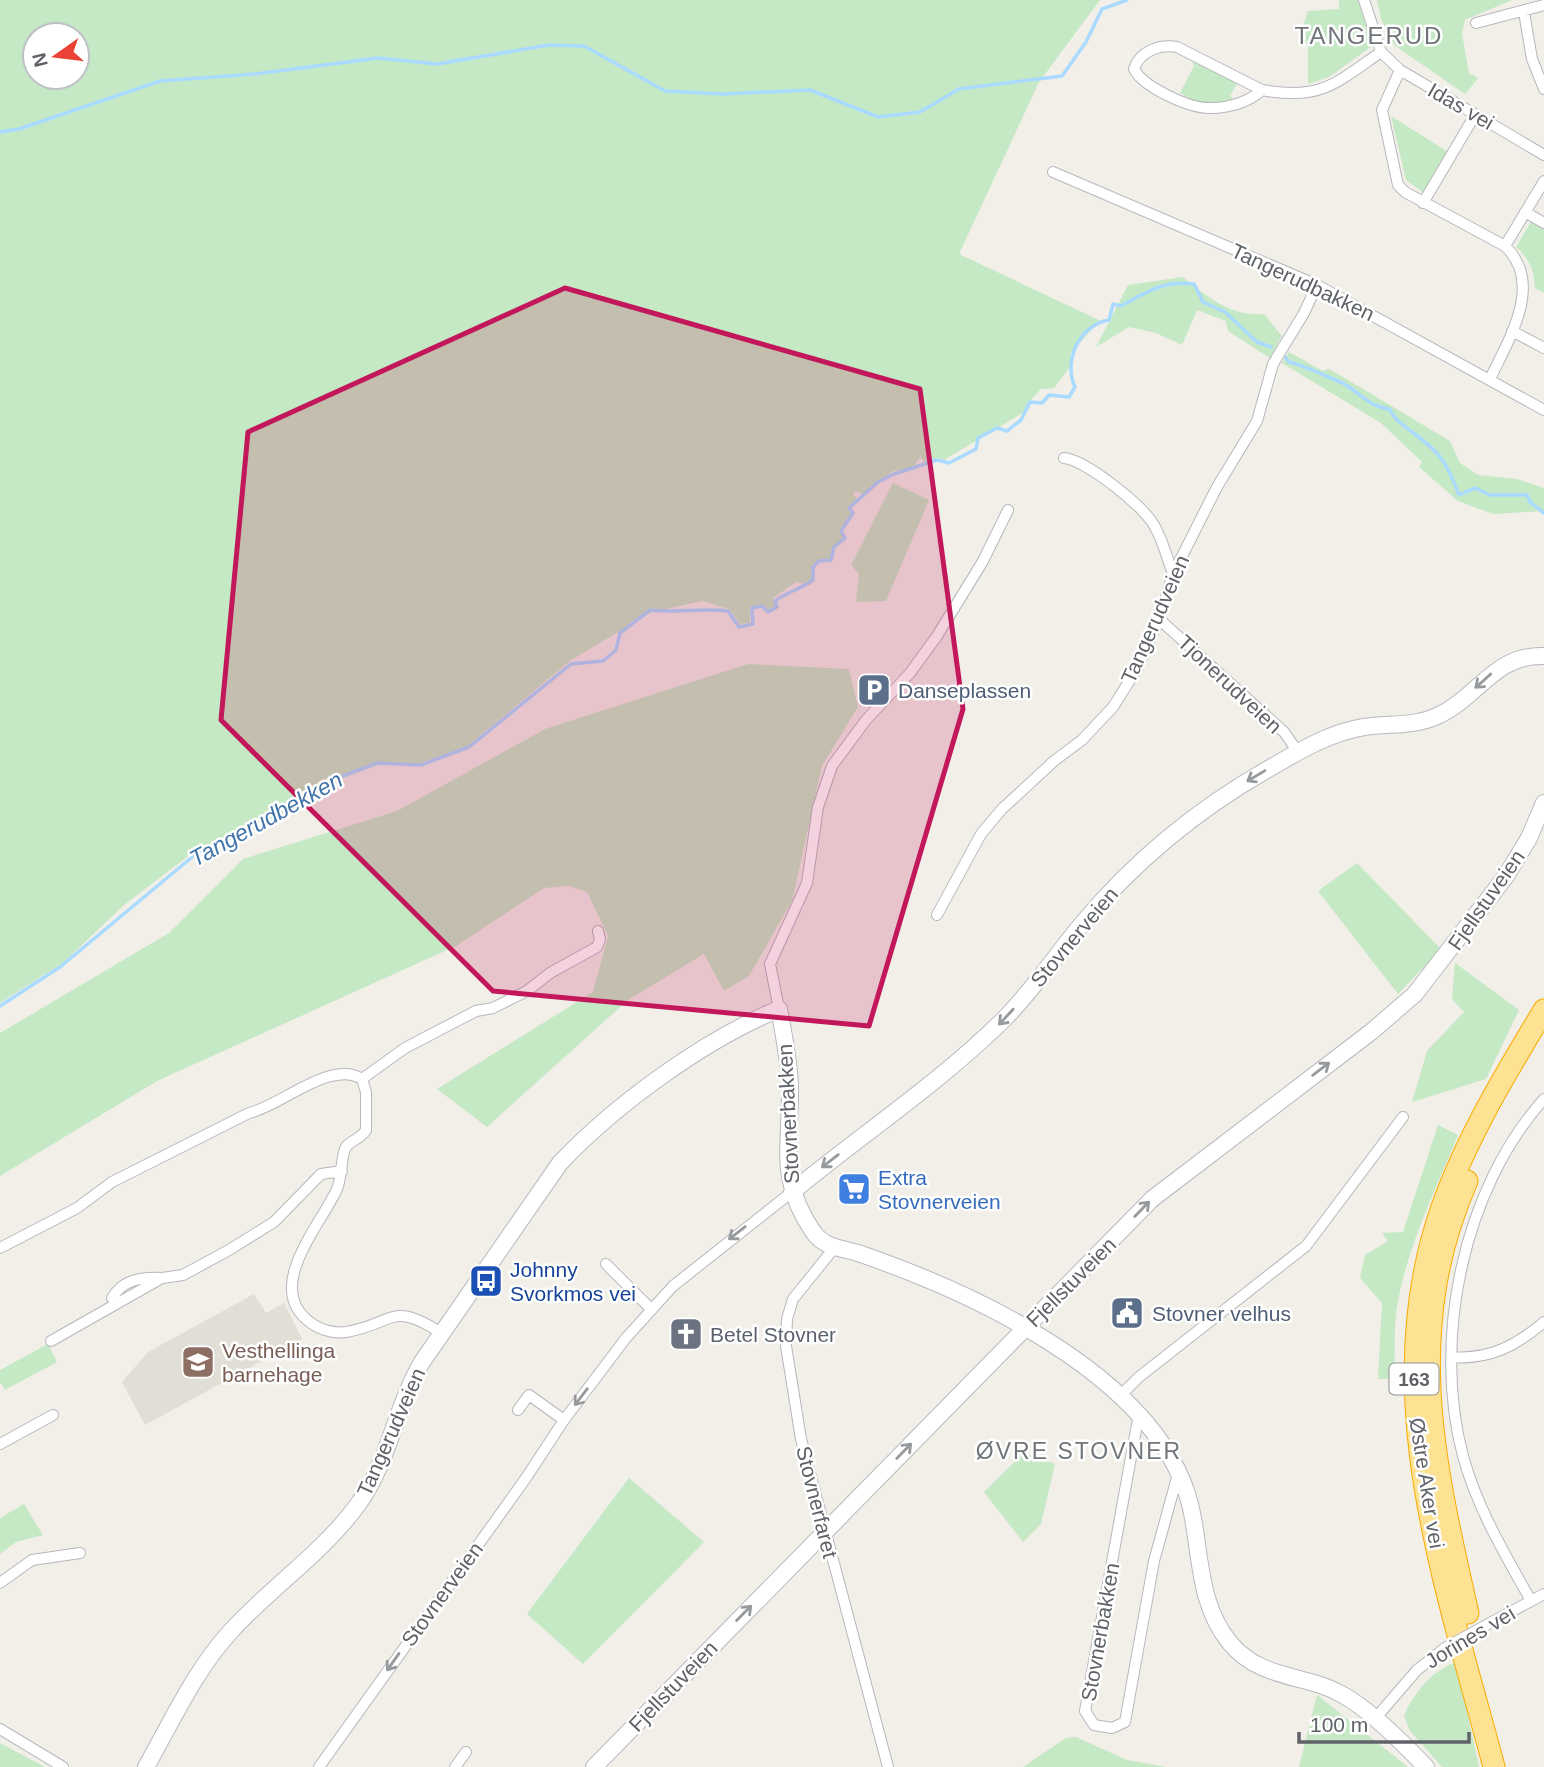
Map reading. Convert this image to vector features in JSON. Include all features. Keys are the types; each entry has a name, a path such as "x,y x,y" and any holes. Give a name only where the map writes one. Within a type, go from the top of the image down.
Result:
{"highway":[{"name":"Østre Aker vei","path":"1494,1767 1426,1499 1414,1398 1416,1327 1428,1256 1450,1185 1489,1103 1544,1010"},
{"name":"Østre Aker vei","path":"1508,1767 1469,1620 1437,1474 1430,1406 1429,1358 1437,1281 1464,1190 1492,1130 1544,1038"}],"street":[{"name":"Idas vei","path":"1364,0 1381,52 1399,70 1544,155"},
{"path":"1476,23 1544,5"},
{"path":"1524,12 1532,59 1544,89"},
{"path":"1262,90 1252,99 1235,104 1198,107 1145,85 1134,69 1141,56 1165,45 1177,47 1262,90 1284,94 1315,93 1381,52"},
{"path":"1399,70 1382,110 1398,185 1423,203 1505,246 1523,264 1528,284 1527,295 1490,379"},
{"path":"1423,203 1475,115"},
{"name":"Tangerudbakken","path":"1053,172 1317,285 1544,410"},
{"path":"1505,246 1544,181"},
{"path":"1525,212 1544,223"},
{"name":"Tangerudveien","path":"937,915 981,834 1002,809 1054,761 1082,740 1113,707 1137,669 1159,619 1173,574 1217,487 1257,421 1273,364 1304,313 1317,285"},
{"path":"1513,331 1544,348"},
{"path":"1064,458 1083,463 1147,514 1155,526 1173,574"},
{"name":"Stovnerbakken","path":"1008,510 983,561 937,636 910,673 866,720 832,766 818,807 807,883 771,964 789,1073 787,1159 792,1192 816,1236 835,1247 931,1280 1026,1328 1119,1397 1141,1417 1179,1471 1192,1510 1204,1589 1211,1611 1231,1644 1266,1670 1343,1695 1426,1767"},
{"name":"Tjonerudveien","path":"1159,619 1275,724 1298,752"},
{"name":"Stovnerveien","path":"319,1767 526,1478 564,1420 651,1309 716,1249 975,1047 1008,1015 1101,903 1173,834 1216,800 1298,752 1345,731 1408,724 1435,717 1451,709 1501,666 1521,657 1544,656"},
{"name":"Fjellstuveien","path":"594,1767 1160,1192 1371,1032 1415,994 1506,876 1529,838 1544,803"},
{"path":"362,1079 405,1048 476,1011 493,1008 531,989 545,976 597,947 600,939 598,931"},
{"name":"Tangerudveien","path":"146,1767 215,1650 242,1619 336,1531 359,1503 373,1479 406,1390 441,1333 540,1189 572,1151 680,1065 740,1027 779,1009"},
{"path":"0,1248 77,1208 112,1182 328,1076 348,1074 362,1079"},
{"path":"362,1079 366,1092 366,1130 345,1147 337,1191 296,1265 292,1286 299,1311 312,1324 330,1331 347,1332 401,1314 415,1317 441,1333"},
{"path":"1531,1601 1493,1533 1466,1467 1451,1392 1451,1357 1455,1308 1482,1197 1501,1155 1522,1123 1544,1100"},
{"path":"1119,1397 1139,1377 1306,1246 1403,1117"},
{"path":"112,1298 117,1289 134,1280 183,1275 267,1228 321,1174 342,1171"},
{"name":"Stovnerfaret","path":"835,1247 798,1289 789,1309 786,1332 795,1409 825,1533 888,1767"},
{"path":"606,1264 651,1309"},
{"path":"51,1340 162,1278"},
{"path":"1451,1357 1471,1358 1499,1352 1525,1338 1544,1322"},
{"path":"518,1410 529,1395 564,1420"},
{"path":"0,1444 53,1415"},
{"name":"Stovnerbakken","path":"1141,1417 1137,1424 1086,1711 1094,1725 1112,1728 1125,1722 1154,1561 1179,1471"},
{"path":"0,1583 32,1560 80,1553"},
{"name":"Jorines vei","path":"1374,1720 1417,1670 1444,1648 1544,1594"},
{"path":"0,1729 63,1767"},
{"path":"455,1767 466,1752"}],"highlighted area":[{"path":"565,288 920,389 963,709 869,1026 493,991 221,720 248,432"}],"shaded area":[{"name":"Vesthellinga barnehage","path":"254,1294 266,1313 284,1303 302,1339 145,1425 122,1382 148,1352"}],"green space":[{"path":"0,0 1100,0 1039,82 959,254 1103,322 1097,324 1071,352 1070,367 1054,388 1041,389 1027,404 1026,411 944,460 938,458 925,463 920,457 913,468 893,471 864,495 856,491 853,494 858,500 850,508 852,516 841,530 845,538 834,548 829,562 818,560 810,585 796,582 773,598 776,606 768,612 763,605 750,607 750,623 740,624 729,609 702,601 652,612 571,660 465,748 419,763 378,765 319,787 292,812 195,851 124,905 64,962 0,1003"},
{"path":"1339,0 1358,0 1372,46 1329,77 1308,84 1308,45 1299,38 1308,11 1339,9"},
{"path":"1377,0 1512,0 1465,20 1462,34 1469,73 1478,78 1465,94 1394,45 1381,19"},
{"path":"1192,61 1237,83 1230,96 1236,100 1205,106 1180,93 1194,66"},
{"path":"1391,116 1448,152 1424,193 1406,180"},
{"path":"1532,220 1544,227 1544,293 1535,288 1530,265 1516,247"},
{"path":"1183,277 1220,304 1241,312 1264,314 1282,336 1270,358 1228,331 1226,321 1197,310 1182,345 1156,333 1129,327 1096,347 1128,285"},
{"path":"1289,352 1323,371 1329,369 1450,441 1460,463 1478,475 1517,479 1544,488 1544,511 1493,514 1458,501 1419,467 1422,462 1381,423 1282,363"},
{"path":"893,483 929,500 886,601 856,602 859,574 851,565"},
{"path":"748,664 849,669 858,707 822,766 792,901 749,976 724,991 704,954 628,1000 487,1127 437,1089 593,992 608,936 587,892 569,886 544,888 456,946 157,1081 0,1176 0,1033 169,933 243,859 397,811 545,729"},
{"path":"1357,863 1441,949 1398,994 1318,891"},
{"path":"1455,963 1519,1010 1486,1079 1412,1102 1427,1051 1464,1012 1452,999"},
{"path":"1438,1125 1458,1135 1421,1223 1406,1268 1396,1314 1394,1379 1378,1379 1382,1303 1360,1278 1365,1255 1388,1241 1382,1233 1403,1232"},
{"path":"48,1344 57,1362 5,1390 0,1382 0,1370"},
{"path":"1024,1453 1055,1464 1041,1524 1023,1542 984,1492"},
{"path":"629,1478 704,1542 583,1664 527,1614"},
{"path":"24,1504 43,1535 16,1542 0,1554 0,1518"},
{"path":"1454,1663 1457,1665 1479,1767 1442,1767 1410,1731 1404,1715 1424,1684"},
{"path":"1317,1695 1408,1767 1299,1767"},
{"path":"1076,1737 1127,1760 1167,1767 1023,1767 1066,1738"},
{"path":"0,1743 43,1766 44,1767 0,1767"}],"waterway":[{"path":"0,132 19,129 160,81 255,74 378,58 437,64 549,45 584,46 665,91 723,94 810,90 878,117 920,112 959,89 1062,76 1086,42 1102,9 1127,0"},
{"name":"Tangerudbekken","path":"0,1006 60,967 197,853 291,811 319,785 377,763 421,765 469,747 571,664 603,661 616,650 620,633 650,610 728,611 739,627 753,624 752,608 762,606 768,612 777,607 775,601 813,580 813,567 819,561 831,560 834,547 845,538 841,531 853,513 849,508 878,482 937,460 949,463 976,449 978,438 997,428 1007,431 1021,420 1030,402 1042,403 1049,395 1069,397 1075,387 1071,366 1076,346 1089,329 1109,320 1113,304 1121,306 1165,286 1194,284 1203,302 1225,312 1257,342 1271,347"},
{"name":"Tangerudbekken","path":"1285,357 1289,362 1342,383 1371,403 1389,409 1397,420 1442,459 1459,495 1475,488 1490,495 1527,495 1530,502 1544,513"}],"place":[{"name":"Danseplassen","path":"874,690"},
{"name":"Extra Stovnerveien","path":"854,1189"},
{"name":"Johnny Svorkmos vei","path":"486,1281"},
{"name":"Stovner velhus","path":"1127,1313"},
{"name":"Betel Stovner","path":"686,1334"},
{"name":"Vesthellinga barnehage","path":"198,1362"}],"district":[{"name":"TANGERUD","path":"1369,35"},
{"name":"ØVRE STOVNER","path":"1079,1451"}]}
